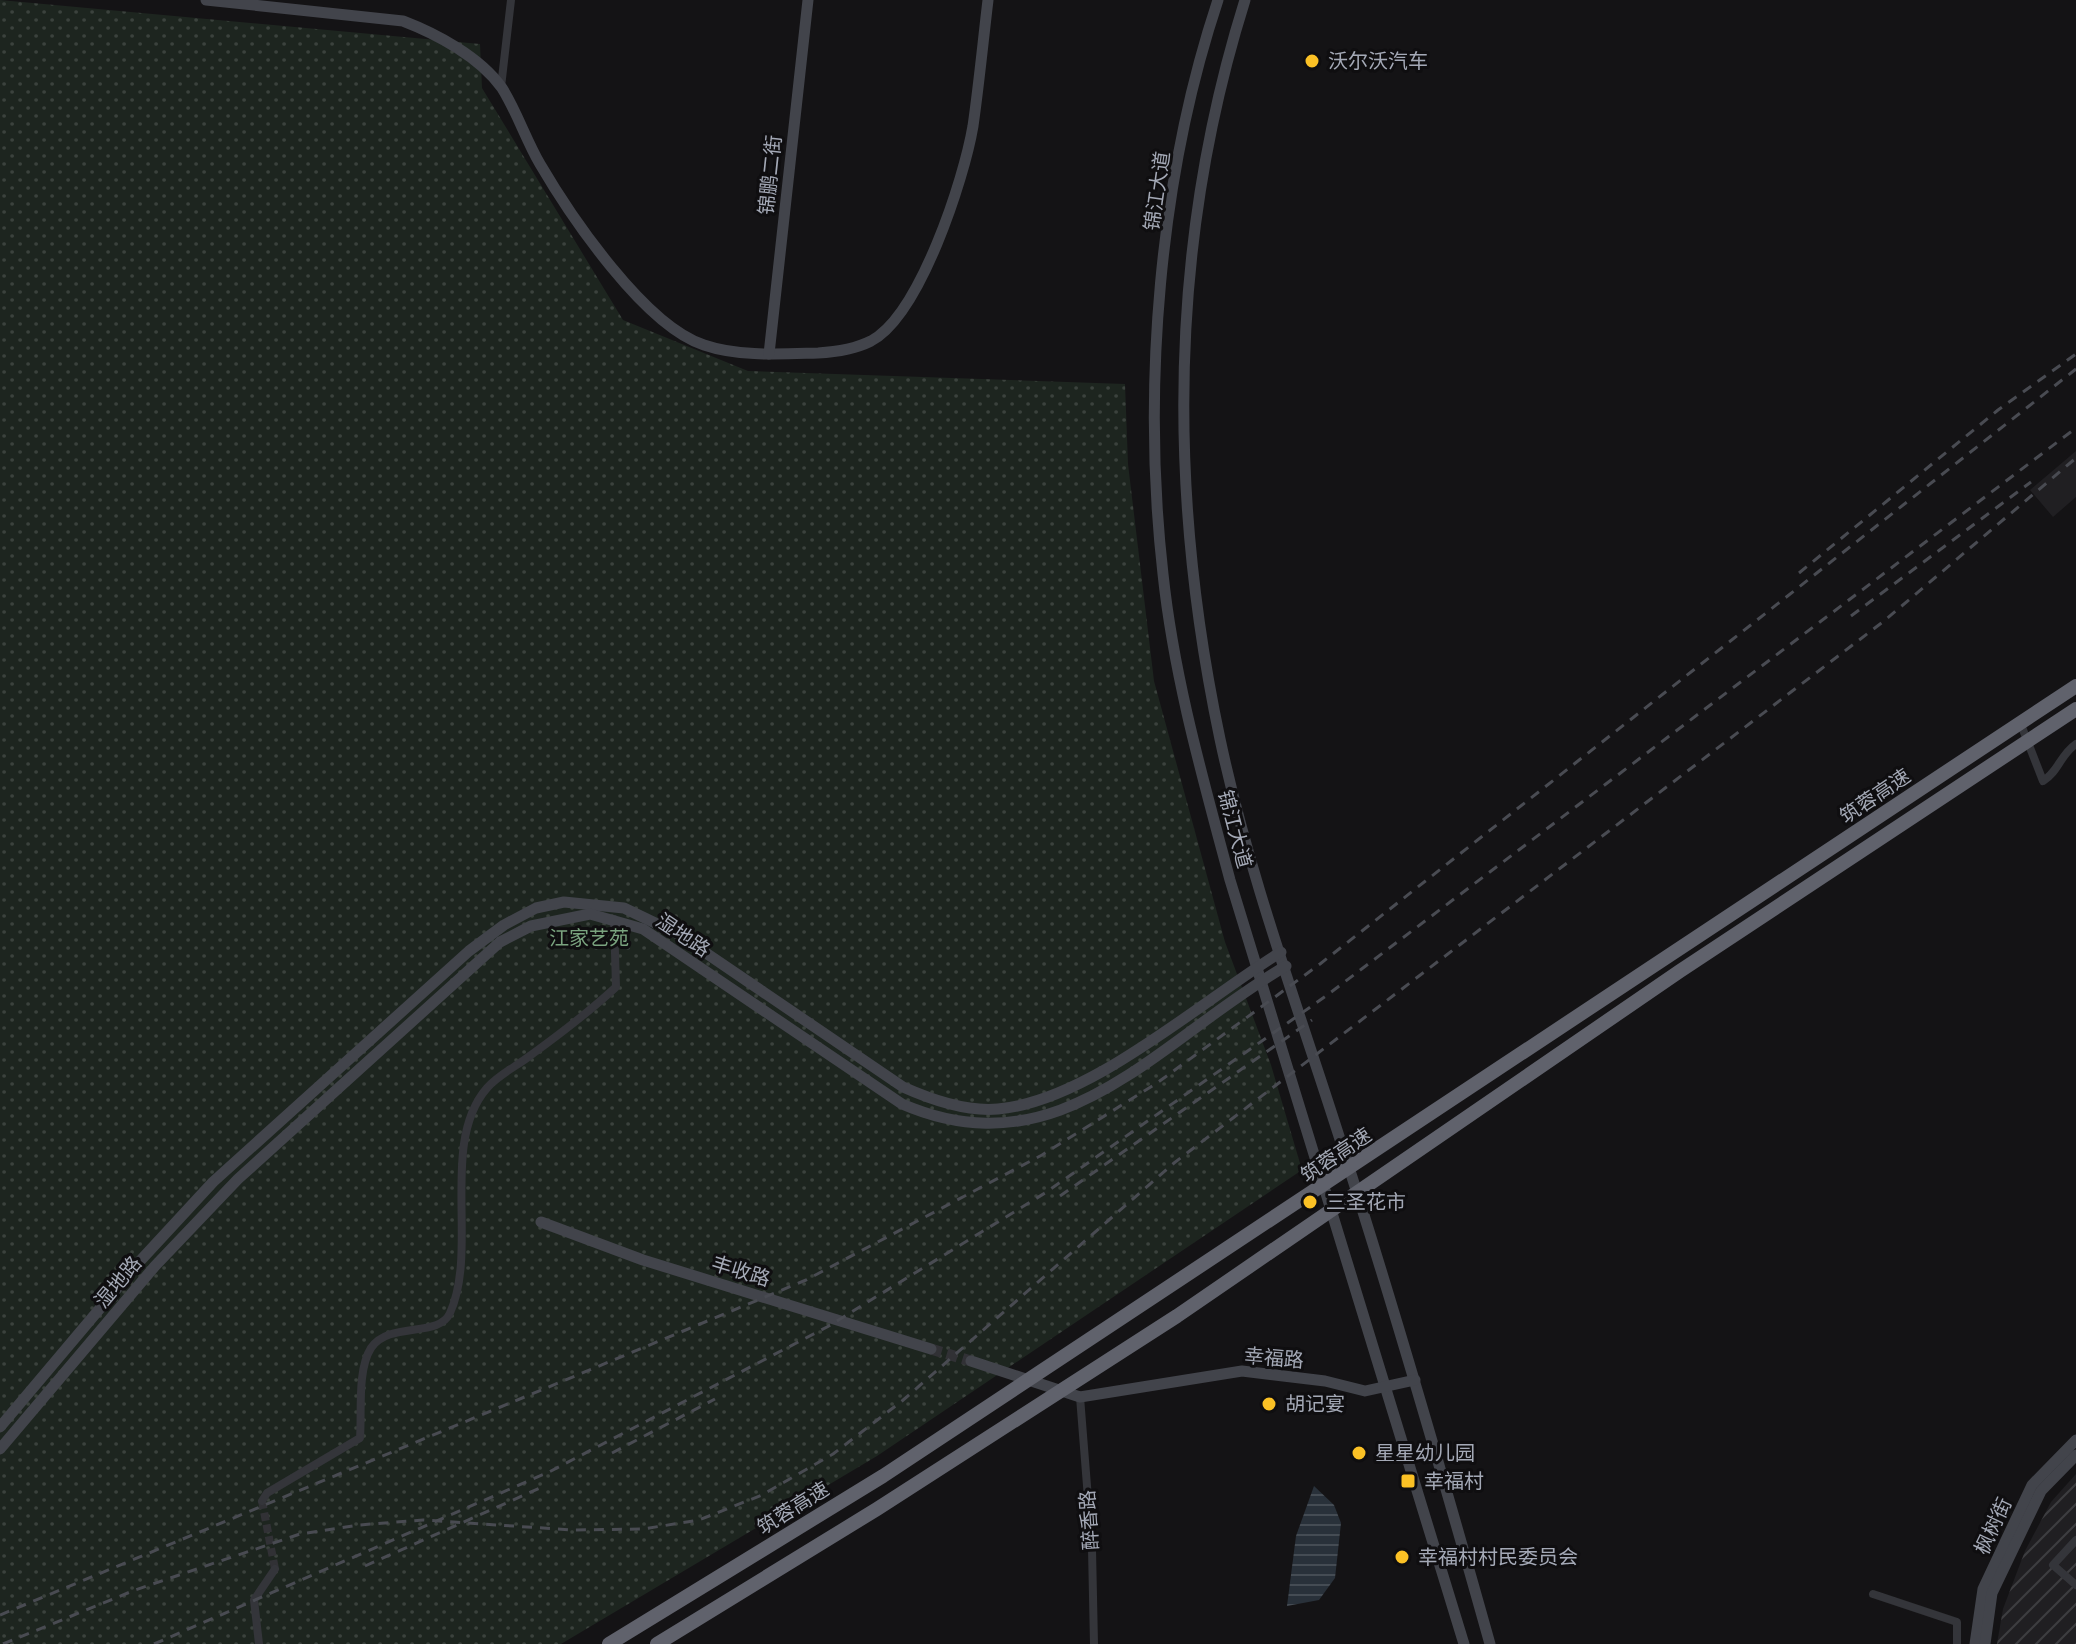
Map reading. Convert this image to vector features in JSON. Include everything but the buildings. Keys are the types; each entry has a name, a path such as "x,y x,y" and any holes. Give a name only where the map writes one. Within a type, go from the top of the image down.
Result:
{"highway":[{"name":"筑蓉高速","path":"609,1644 870,1484 1014,1390 2076,686"},
{"name":"筑蓉高速","path":"657,1644 877,1509 1177,1316 1680,971 2076,709"}],"street":[{"path":"206,0 403,21 430,31 467,56 501,88 540,164 583,230 655,315 704,345 769,354 836,352 873,340 904,308 930,260 958,181 972,129 988,0"},
{"path":"501,88 511,0"},
{"name":"锦鹏二街","path":"769,354 808,0"},
{"name":"锦江大道","path":"1218,0 1195,79 1168,233 1154,404 1156,499 1163,576 1181,688 1222,850 1464,1644"},
{"name":"锦江大道","path":"1245,0 1220,83 1197,204 1182,406 1183,477 1202,647 1221,744 1281,952 1415,1380 1490,1644"},
{"path":"2019,718 2043,781 2056,773 2065,751 2076,744"},
{"name":"湿地路","path":"0,1427 140,1261 213,1182 469,951 504,925 536,908 564,902 616,907 648,917 678,934 823,1035 913,1091 951,1104 997,1109 1043,1100 1075,1089 1281,952"},
{"path":"262,1501 267,1493 360,1438 365,1366 370,1349 383,1335 441,1324 450,1314 459,1268 462,1156 469,1121 487,1088 616,987 616,907"},
{"name":"湿地路","path":"0,1449 155,1266 238,1179 500,942 531,926 590,914 643,929 881,1091 923,1113 965,1123 1021,1123 1089,1099 1286,966"},
{"path":"815,1047 823,1035"},
{"name":"丰收路","path":"541,1222 643,1260 931,1349"},
{"path":"971,1361 1080,1397"},
{"name":"幸福路","path":"1080,1397 1242,1371 1325,1381 1365,1391 1415,1380"},
{"name":"醉香路","path":"1080,1397 1092,1549 1094,1644"},
{"name":"枫树街","path":"1975,1644 1983,1589 2032,1485 2076,1440"},
{"name":"枫树街","path":"1985,1644 1992,1593 2041,1491 2076,1455"},
{"path":"2076,1540 2053,1565 2076,1585"},
{"path":"259,1644 254,1600 275,1569"},
{"path":"1873,1594 1957,1622 1957,1644"}],"shaded area":[{"path":"2076,451 2076,497 2053,517 2030,490"},
{"path":"2076,1474 2076,1644 1997,1644 2003,1609 2025,1551 2051,1502"},
{"path":"1314,1486 1334,1505 1341,1523 1335,1578 1319,1600 1287,1606 1296,1536"}],"green space":[{"name":"江家艺苑","path":"0,0 480,44 482,88 623,320 748,371 1125,384 1128,464 1154,681 1225,942 1271,1065 1302,1170 877,1456 561,1644 0,1644"}],"tunnel":[{"path":"931,1349 971,1361"},
{"path":"262,1501 275,1569"}],"railway":[{"path":"1799,573 1998,410 2076,354"},
{"path":"0,1615 806,1280 1042,1155 1157,1083 1320,964 2076,369"},
{"path":"154,1644 549,1472 827,1327 1045,1193 1326,996 2076,428"},
{"path":"3,1644 135,1590 300,1534 423,1520 572,1530 643,1529 699,1520 762,1495 833,1454 902,1401 1174,1163 1884,621 2076,458"},
{"path":"1851,616 2031,482"},
{"path":"1060,1196 1312,1020"},
{"path":"612,1453 715,1399"},
{"path":"365,1566 540,1488"}],"place":[{"name":"沃尔沃汽车","path":"1312,61"},
{"name":"三圣花市","path":"1310,1202"},
{"name":"胡记宴","path":"1269,1404"},
{"name":"星星幼儿园","path":"1359,1453"},
{"name":"幸福村","path":"1408,1481"},
{"name":"幸福村村民委员会","path":"1402,1557"}]}
